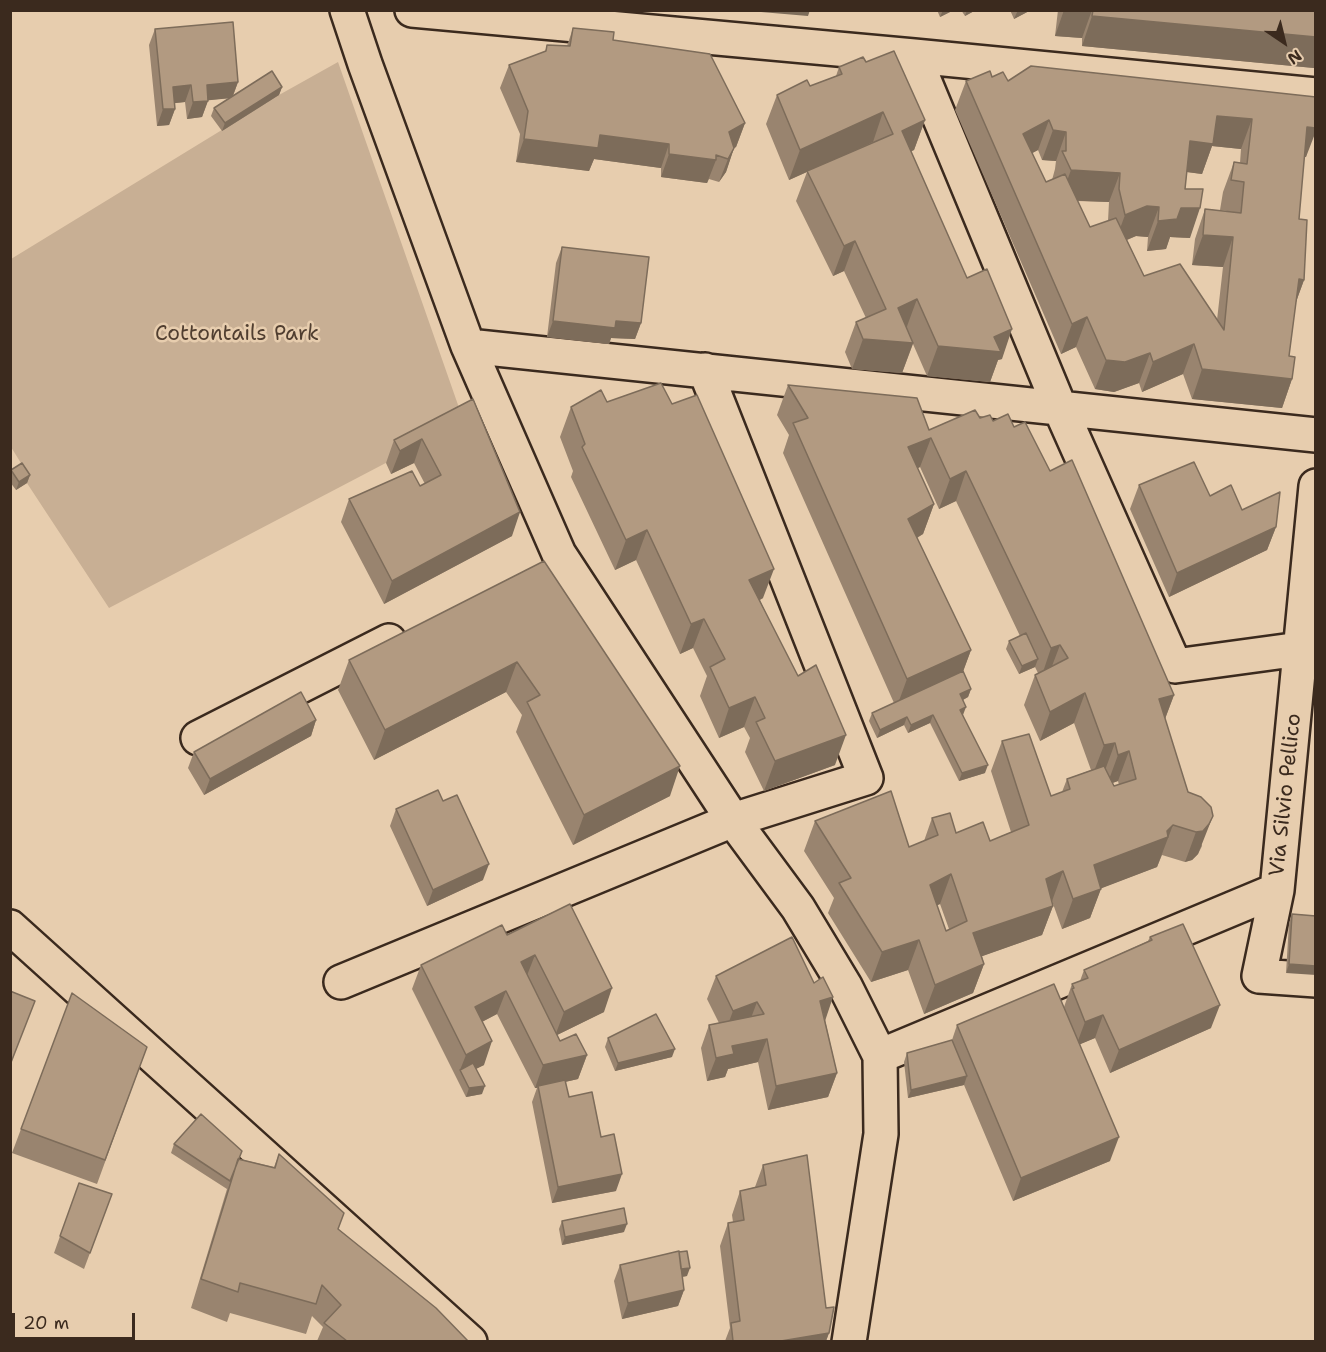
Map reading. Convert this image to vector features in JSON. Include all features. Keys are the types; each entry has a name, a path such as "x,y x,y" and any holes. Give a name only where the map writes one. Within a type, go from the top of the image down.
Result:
{"street":[{"path":"347,10 548,560 798,908 845,986 880,1056 880,1134 849,1341"},
{"path":"412,10 1316,95"},
{"path":"914,56 1060,408 1175,666 1300,649"},
{"path":"468,346 1316,435"},
{"path":"341,982 733,820 866,778 705,370"},
{"name":"Via Silvio Pellico","path":"880,1056 1277,890 1316,486"},
{"path":"198,738 410,630"},
{"path":"1277,890 1259,976 1316,980"},
{"path":"10,927 470,1341"}],"green space":[{"name":"Cottontails Park","path":"338,62 464,422 109,608 19,471 24,468 11,447 11,259 279,95"}],"building":[{"path":"1093,10 1316,10 1316,37 1092,16"},
{"path":"233,22 238,82 207,85 208,101 193,102 191,85 173,87 175,109 163,109 155,29"},
{"path":"573,28 614,32 613,40 710,54 745,123 729,132 734,148 728,159 716,155 716,160 669,154 669,144 600,135 598,148 524,139 528,111 509,65 546,51 547,45 570,46"},
{"path":"894,51 925,120 902,131 967,278 987,269 1012,329 994,337 1001,352 938,346 917,299 898,308 913,343 863,339 856,322 886,309 855,241 844,246 807,171 893,134 883,112 800,150 777,95 807,80 810,86 842,74 839,67 863,57 866,62"},
{"path":"1031,66 1316,97 1316,128 1307,127 1299,219 1307,220 1304,280 1299,279 1289,356 1295,357 1292,379 1202,369 1194,344 1153,362 1150,353 1125,362 1106,360 1087,317 1072,324 966,81 990,71 992,77 1003,72 1008,81","holes":["1217,116 1252,119 1247,164 1234,162 1231,180 1244,182 1241,213 1205,209 1203,235 1233,237 1224,330 1180,264 1144,276 1116,218 1090,227 1065,174 1046,182 1023,134 1049,120 1053,130 1066,132 1066,151 1062,151 1071,170 1120,173 1119,189 1125,215 1147,206 1159,207 1158,221 1177,219 1181,208 1200,208 1203,189 1185,189 1190,141 1213,144"]},
{"path":"272,71 282,87 225,123 214,108"},
{"path":"562,247 649,257 641,323 616,321 615,328 553,321"},
{"path":"661,383 672,404 697,395 774,569 749,580 798,676 816,665 846,735 775,761 756,722 765,718 755,697 729,708 710,667 725,659 704,619 691,624 647,530 626,540 582,447 585,444 571,407 601,390 607,402"},
{"path":"788,385 917,398 929,430 975,410 980,418 990,415 993,421 1008,414 1014,427 1025,422 1050,471 1072,460 1174,695 1159,699 1188,792 1201,797 1211,807 1213,816 1203,831 1196,832 1173,825 1167,831 1168,837 1094,865 1101,889 1073,899 1063,871 1046,879 1053,906 973,933 984,964 935,985 919,940 882,952 839,883 851,878 815,821 891,791 909,847 938,835 932,818 950,813 956,833 983,822 990,841 1029,825 1002,741 1029,734 1051,796 1070,789 1067,779 1104,766 1114,786 1136,779 1129,751 1118,755 1115,743 1104,745 1085,693 1050,712 1035,675 1068,658 1060,645 1051,648 966,471 950,479 931,438 908,447 934,504 908,519 971,650 907,679 793,423 808,418","holes":["951,874 967,921 946,931 930,885"]},
{"path":"473,399 520,512 392,581 349,499 412,471 420,486 441,475 422,439 400,451 394,440"},
{"path":"1194,462 1210,496 1231,485 1242,510 1280,492 1276,527 1177,573 1139,485"},
{"path":"22,463 30,475 19,482 11,470"},
{"path":"544,561 680,766 584,815 527,702 540,695 517,662 385,730 349,660"},
{"path":"1026,633 1038,659 1022,666 1009,641"},
{"path":"963,671 971,689 960,694 966,707 960,710 988,765 962,773 933,715 911,725 907,717 880,730 872,713"},
{"path":"301,692 316,720 210,779 194,752"},
{"path":"438,790 443,801 457,795 489,864 433,890 396,809"},
{"path":"570,904 612,988 564,1012 535,955 521,962 560,1041 576,1034 587,1055 543,1065 506,991 475,1007 492,1041 466,1055 421,965 502,925 507,935"},
{"path":"1292,914 1316,916 1316,966 1289,964"},
{"path":"1183,924 1220,1005 1119,1050 1103,1015 1085,1022 1072,984 1088,978 1084,970 1152,940 1150,937"},
{"path":"792,937 814,983 823,977 833,997 820,1001 837,1073 776,1086 767,1039 732,1046 734,1054 716,1058 709,1025 764,1014 757,1002 733,1011 716,976"},
{"path":"1054,984 1119,1137 1021,1178 957,1025"},
{"path":"10,991 35,1001 10,1065"},
{"path":"72,993 147,1047 105,1160 21,1129"},
{"path":"656,1014 675,1049 618,1063 608,1038"},
{"path":"952,1040 967,1076 911,1090 907,1053"},
{"path":"473,1063 485,1086 469,1088 460,1070"},
{"path":"565,1080 569,1097 592,1092 601,1137 614,1134 622,1174 558,1187 538,1086"},
{"path":"201,1114 242,1151 230,1181 174,1144"},
{"path":"279,1154 344,1213 338,1229 436,1308 468,1341 347,1341 324,1323 341,1305 322,1285 316,1304 240,1283 238,1292 201,1279 238,1159 275,1168"},
{"path":"807,1155 826,1308 834,1307 829,1333 781,1341 733,1341 731,1323 740,1321 728,1223 744,1220 740,1191 766,1185 763,1165"},
{"path":"79,1183 112,1194 90,1253 60,1236"},
{"path":"624,1208 627,1224 565,1237 562,1221"},
{"path":"679,1251 684,1290 628,1303 620,1265"},
{"path":"687,1251 690,1268 681,1269 679,1252"}]}
